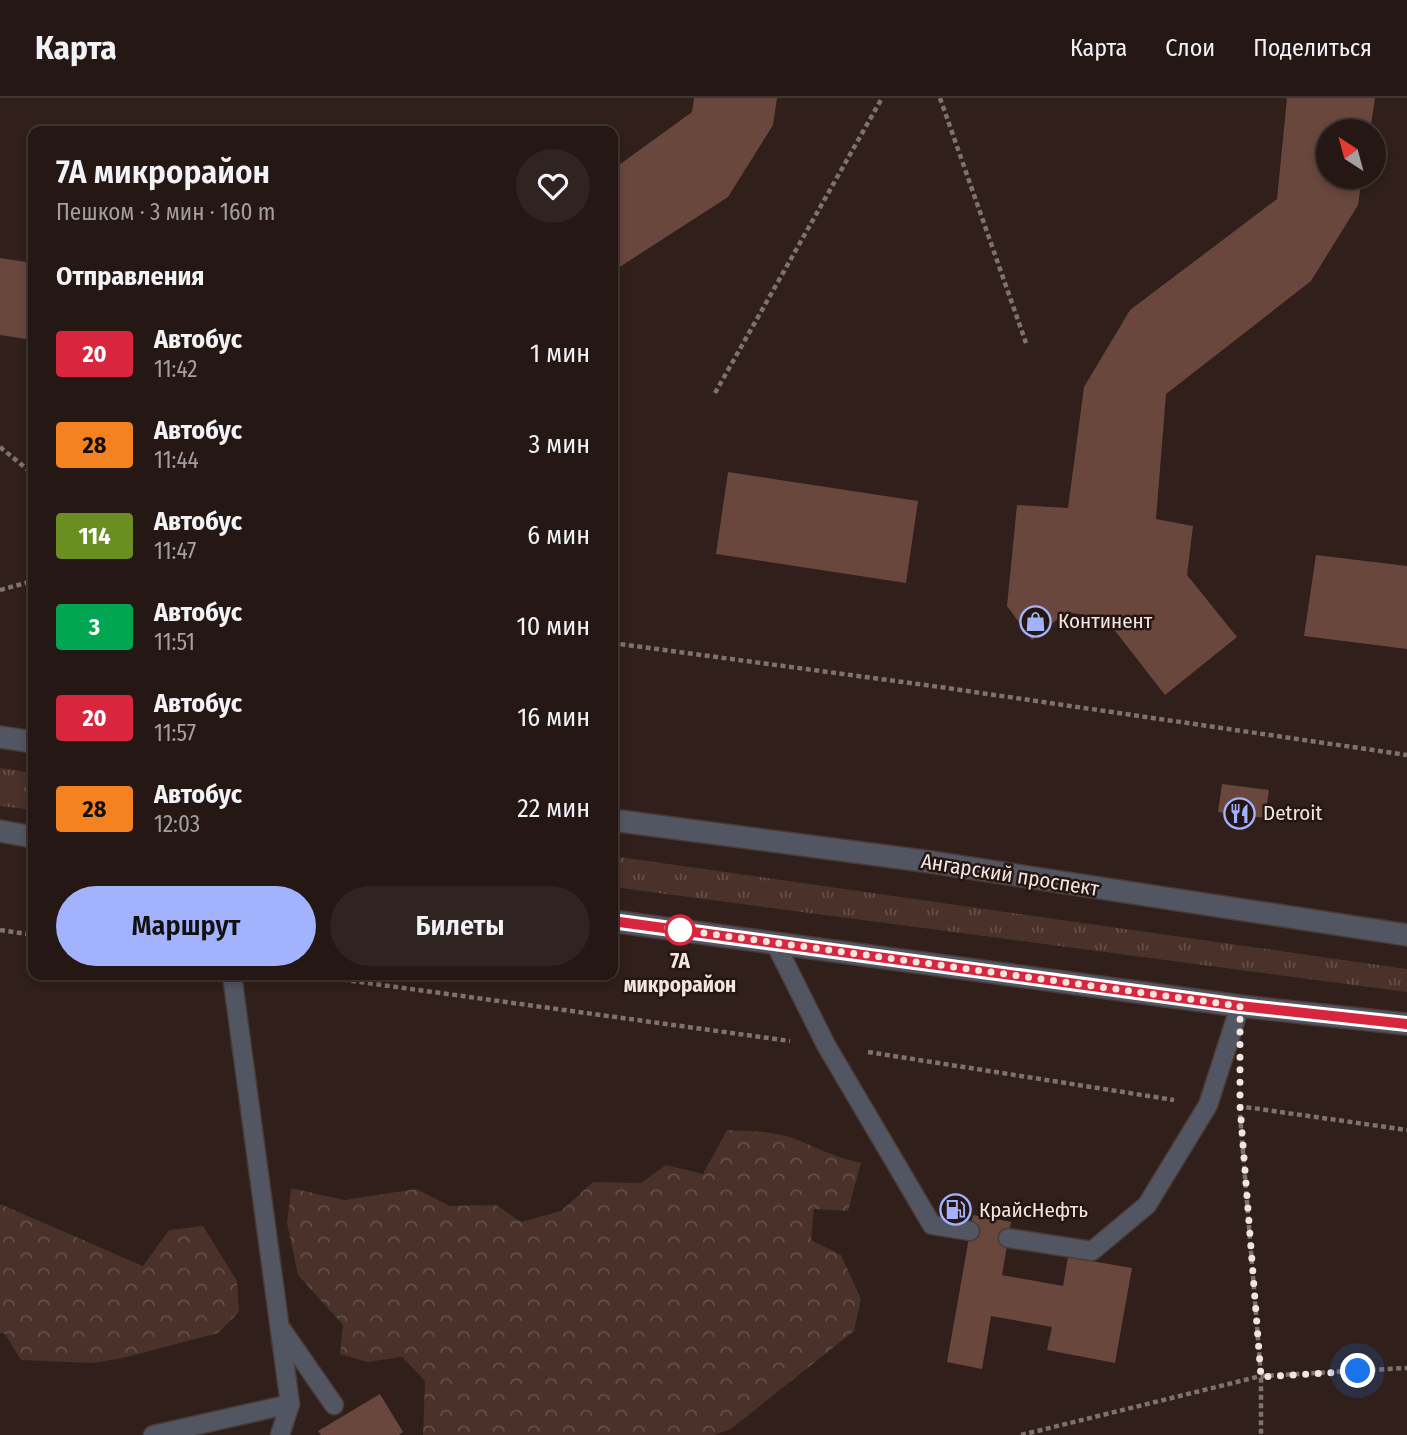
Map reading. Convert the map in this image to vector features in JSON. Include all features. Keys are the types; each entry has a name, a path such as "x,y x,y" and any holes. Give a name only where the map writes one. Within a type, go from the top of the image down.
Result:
{"street":[{"path":"0,737 28,741"},
{"name":"Ангарский проспект","path":"618,821 931,862 1407,935"},
{"path":"0,831 28,835"},
{"path":"618,922 1240,1006 1407,1024"}],"lane":[{"path":"775,943 825,1045 932,1225 970,1231"},
{"path":"233,980 290,1404 280,1435"},
{"path":"1008,1238 1092,1251 1147,1205 1208,1105 1240,1006"},
{"path":"279,1327 334,1405"},
{"path":"163,1434 290,1404"}],"path":[{"path":"715,393 882,98"},
{"path":"940,98 1026,343"},
{"path":"0,447 28,470"},
{"path":"0,590 28,582"},
{"path":"618,644 940,687 1407,755"},
{"path":"0,930 28,933"},
{"path":"1240,1093 1261,1377 1261,1435"},
{"path":"1021,1435 1261,1377 1407,1368"}],"green space":[{"path":"0,768 28,772 28,809 0,806"},
{"path":"618,857 1407,969 1407,992 618,888"},
{"path":"727,1130 785,1136 861,1163 848,1211 814,1209 811,1240 841,1255 861,1299 854,1331 731,1429 714,1435 423,1435 425,1381 402,1357 367,1362 340,1354 343,1325 298,1275 287,1223 291,1188 344,1200 416,1189 450,1206 496,1205 521,1222 561,1211 593,1182 641,1183 666,1165 703,1174"},
{"path":"0,1204 143,1266 169,1230 203,1226 237,1281 239,1312 218,1333 123,1358 94,1363 21,1360 5,1334 0,1333"}],"building":[{"path":"694,98 777,98 773,125 728,197 618,268 618,166 692,112"},
{"path":"1287,98 1375,98 1372,119 1316,119 1316,189 1360,189 1358,205 1311,281 1166,394 1156,519 1193,526 1187,575 1237,637 1165,695 1105,618 1066,612 1032,640 1007,606 1017,505 1068,508 1084,387 1130,310 1277,199"},
{"path":"0,258 28,262 28,339 0,335"},
{"path":"728,472 918,501 906,583 716,554"},
{"path":"1316,555 1407,566 1407,649 1304,636"},
{"path":"1222,784 1269,790 1265,818 1218,812"},
{"path":"973,1215 1011,1222 1002,1275 1063,1286 1068,1257 1132,1268 1115,1363 1047,1350 1052,1327 991,1316 982,1369 947,1362"},
{"path":"380,1394 403,1432 399,1435 321,1435 318,1431"}],"bus line":[{"name":"20","path":"618,922 1240,1006 1407,1024"}],"place":[{"name":"Континент","path":"1035,621"},
{"name":"Detroit","path":"1240,813"},
{"name":"7А микрорайон","path":"680,930"},
{"name":"КрайсНефть","path":"956,1210"}],"route":[{"path":"680,930 667,928 1240,1006 1240,1106 1261,1377 1358,1371"}]}
